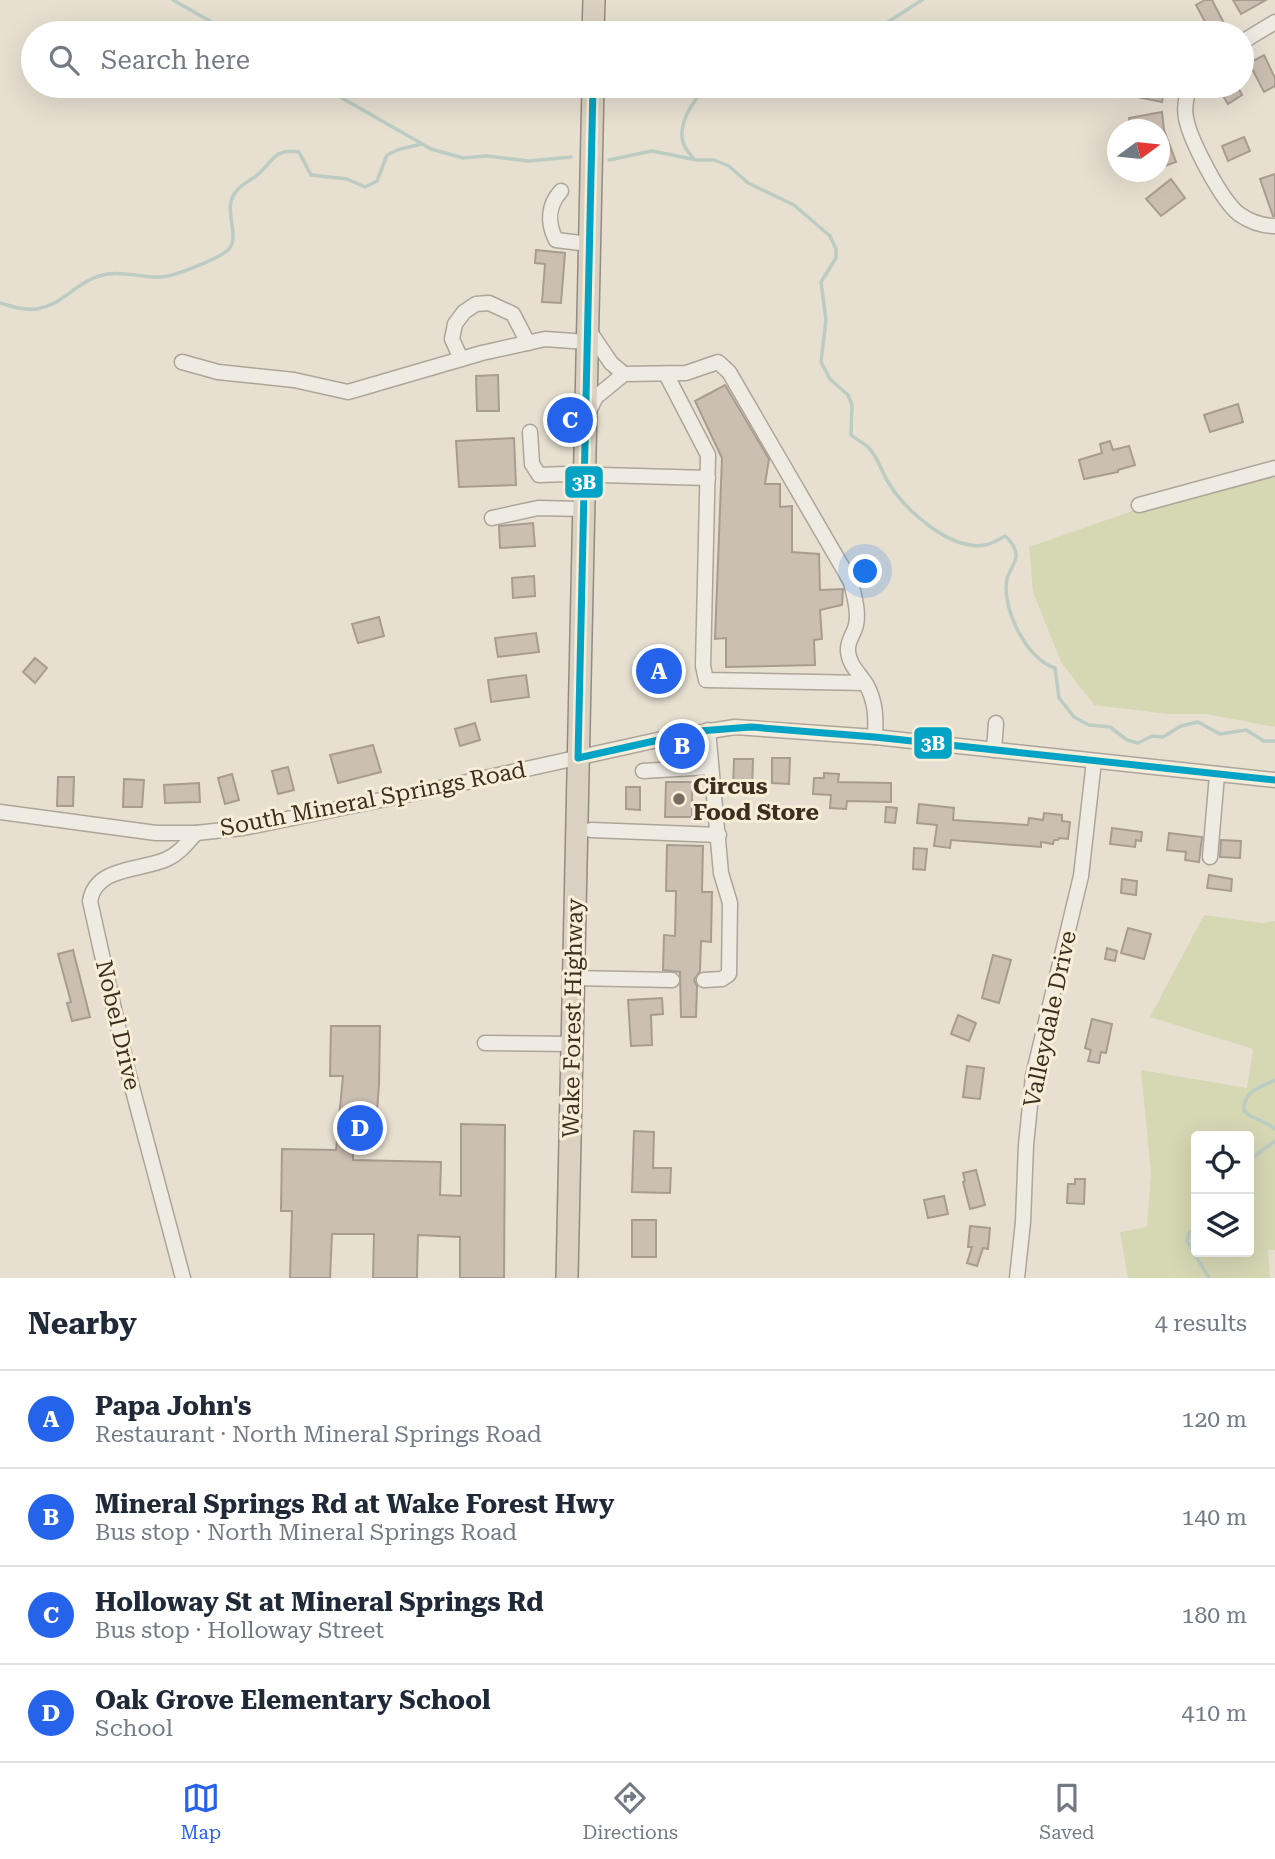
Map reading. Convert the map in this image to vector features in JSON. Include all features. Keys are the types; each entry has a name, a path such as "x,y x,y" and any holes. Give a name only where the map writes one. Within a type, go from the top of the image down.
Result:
{"highway":[{"path":"593,21 594,0"},
{"name":"Wake Forest Highway","path":"567,1278 593,98"}],"street":[{"path":"1254,35 1275,22"},
{"path":"1187,98 1185,115 1190,132 1222,193 1240,214 1261,225 1275,226"},
{"path":"561,191 551,202 550,229 556,240 589,244"},
{"path":"461,359 452,339 456,324 464,312 476,304 489,303 513,314 528,342"},
{"path":"182,362 218,372 293,380 348,392 528,342 587,334 624,374"},
{"path":"586,417 596,397 624,374 686,373 714,362 718,362 729,372 846,570 857,608 856,626 848,652 851,664 874,700 875,737"},
{"path":"666,374 706,449 708,478 703,666 706,680 865,683"},
{"path":"530,432 532,464 539,475 708,478"},
{"path":"1139,505 1275,468"},
{"path":"492,518 538,508 584,509"},
{"path":"994,750 996,723"},
{"name":"South Mineral Springs Road","path":"0,812 156,833 243,828 335,811 708,730 751,727 875,737 1275,780"},
{"path":"704,980 722,979 729,974 730,904 721,873 708,730"},
{"name":"Valleydale Drive","path":"1017,1278 1033,1076 1081,876 1094,761"},
{"path":"643,771 711,766"},
{"path":"1210,857 1217,775"},
{"path":"591,830 719,835"},
{"name":"Nobel Drive","path":"183,1278 128,1072 90,901 99,880 169,858 182,849 196,832"},
{"path":"573,978 673,981"},
{"path":"485,1043 572,1044"}],"green space":[{"path":"1275,472 1275,727 1206,714 1168,714 1094,705 1061,662 1033,592 1029,547 1138,509"},
{"path":"1204,915 1263,923 1275,921 1275,1250 1268,1250 1270,1278 1128,1278 1120,1232 1147,1227 1151,1173 1141,1070 1247,1088 1253,1049 1150,1017"}],"building":[{"path":"1212,0 1223,21 1205,21 1196,5"},
{"path":"1233,0 1266,0 1241,14"},
{"path":"1264,55 1275,78 1275,86 1264,92 1254,73 1254,60"},
{"path":"1142,98 1163,98 1162,102"},
{"path":"1224,98 1237,98 1228,104"},
{"path":"1162,112 1163,119 1129,119"},
{"path":"1244,137 1250,151 1228,161 1222,146"},
{"path":"1170,146 1176,162 1170,164"},
{"path":"1275,174 1275,216 1273,216 1260,179"},
{"path":"1170,180 1185,198 1161,216 1146,199"},
{"path":"536,250 565,253 561,303 542,302 545,264 535,263"},
{"path":"498,375 499,411 477,411 476,376"},
{"path":"725,385 769,459 765,484 780,484 780,507 792,506 792,552 819,554 820,590 843,589 842,605 820,610 822,639 814,640 815,665 726,667 726,638 715,639 722,458 695,401"},
{"path":"1238,404 1243,422 1210,432 1204,415"},
{"path":"514,438 516,485 459,487 456,441"},
{"path":"1110,441 1113,450 1129,446 1135,465 1118,472 1084,479 1079,460 1102,453 1100,444"},
{"path":"533,523 535,546 500,548 499,526"},
{"path":"534,576 535,596 513,598 512,578"},
{"path":"379,617 384,636 358,643 352,624"},
{"path":"536,633 539,652 498,657 495,638"},
{"path":"35,658 47,668 35,683 23,672"},
{"path":"646,662 680,663 680,682 645,680"},
{"path":"526,675 529,697 491,702 488,680"},
{"path":"475,723 480,740 460,746 455,729"},
{"path":"373,745 381,772 338,783 330,755"},
{"path":"772,758 790,758 789,784 772,783"},
{"path":"734,759 753,759 752,791 733,790"},
{"path":"288,767 294,790 278,794 272,771"},
{"path":"824,773 839,774 838,782 891,783 891,802 847,801 846,809 830,808 831,795 813,794 814,778 824,778"},
{"path":"232,774 239,800 225,804 218,778"},
{"path":"58,777 74,777 73,806 57,806"},
{"path":"124,779 144,780 142,807 123,807"},
{"name":"Circus Food Store","path":"666,782 692,782 692,817 665,817"},
{"path":"199,783 200,802 165,803 164,785"},
{"path":"626,787 640,787 640,810 626,809"},
{"path":"919,804 954,808 953,820 1028,825 1029,818 1043,820 1044,813 1062,815 1062,821 1070,822 1068,839 1059,838 1054,840 1053,844 1041,842 1041,847 951,840 950,848 934,846 937,825 917,823"},
{"path":"886,807 897,808 895,823 885,822"},
{"path":"1112,828 1142,832 1141,841 1136,840 1135,847 1110,844"},
{"path":"1169,833 1202,837 1199,862 1185,860 1186,852 1167,850"},
{"path":"1221,840 1241,841 1240,858 1220,857"},
{"path":"667,845 703,846 702,892 712,892 711,942 701,941 700,971 694,980 697,986 696,1017 681,1017 680,972 663,970 664,935 675,936 676,891 666,891"},
{"path":"914,848 927,849 925,870 913,869"},
{"path":"1209,875 1232,879 1231,891 1207,888"},
{"path":"1122,879 1137,881 1136,895 1121,893"},
{"path":"1128,928 1151,934 1144,959 1121,953"},
{"path":"1107,948 1117,951 1115,961 1105,959"},
{"path":"73,950 90,1017 72,1021 67,1003 71,1002 58,954"},
{"path":"993,955 1011,960 999,1003 982,998"},
{"path":"662,998 663,1014 651,1015 652,1045 631,1046 628,1000"},
{"path":"958,1015 976,1023 969,1041 951,1034"},
{"path":"1092,1019 1112,1024 1106,1053 1101,1052 1099,1063 1088,1061 1091,1050 1085,1048"},
{"path":"331,1026 380,1026 375,1139 353,1137 353,1160 441,1162 440,1195 461,1196 461,1124 505,1125 504,1278 460,1278 460,1237 418,1235 417,1278 373,1278 374,1234 332,1234 330,1278 290,1278 292,1211 281,1211 282,1149 336,1150 343,1076 330,1076"},
{"path":"967,1066 984,1068 980,1099 963,1097"},
{"path":"634,1131 654,1132 653,1168 671,1168 670,1193 632,1192"},
{"path":"976,1170 985,1205 970,1209 963,1173"},
{"path":"1075,1179 1085,1179 1084,1204 1067,1203 1068,1184 1075,1184"},
{"path":"944,1196 948,1214 928,1218 924,1200"},
{"path":"632,1220 656,1220 656,1257 632,1257"},
{"path":"970,1226 990,1228 988,1249 983,1248 977,1266 967,1263 972,1247 968,1247"}],"waterway":[{"path":"173,0 210,21"},
{"path":"890,21 922,0"},
{"path":"342,98 431,149 463,158 486,156 529,161 571,157"},
{"path":"694,159 684,145 682,129 697,98"},
{"path":"0,303 23,309 37,309 55,303 96,277 114,273 166,276 217,257 232,244 230,208 235,193 278,154 299,152 311,175 347,179 365,187 377,181 387,155 422,144"},
{"path":"609,160 652,151 697,160 714,160 729,166 748,183 794,205 830,236 836,249 836,258 821,282 826,320 821,362 830,379 848,395 852,405 851,435 869,448 905,505 943,535 971,545 988,544 1005,536 1011,542 1016,557 1007,579 1006,591 1012,618 1035,655 1055,668 1059,698 1074,717 1089,725 1110,727 1127,740 1138,743 1152,736 1163,737 1181,726 1198,722 1220,734 1246,730 1264,741 1275,741"},
{"path":"1275,1080 1258,1088 1249,1095 1244,1104 1244,1111 1275,1129"},
{"path":"1254,1156 1275,1141"},
{"path":"1191,1232 1187,1241 1191,1248"},
{"path":"1197,1257 1209,1278"}],"transit line":[{"name":"3B","path":"593,98 578,758 699,731 751,727 875,737 1275,780"}],"place":[{"name":"Holloway St at Mineral Springs Rd","path":"570,420"},
{"name":"Papa John's","path":"659,671"},
{"name":"Mineral Springs Rd at Wake Forest Hwy","path":"682,746"},
{"name":"Circus Food Store","path":"679,799"},
{"name":"Oak Grove Elementary School","path":"360,1128"}]}
